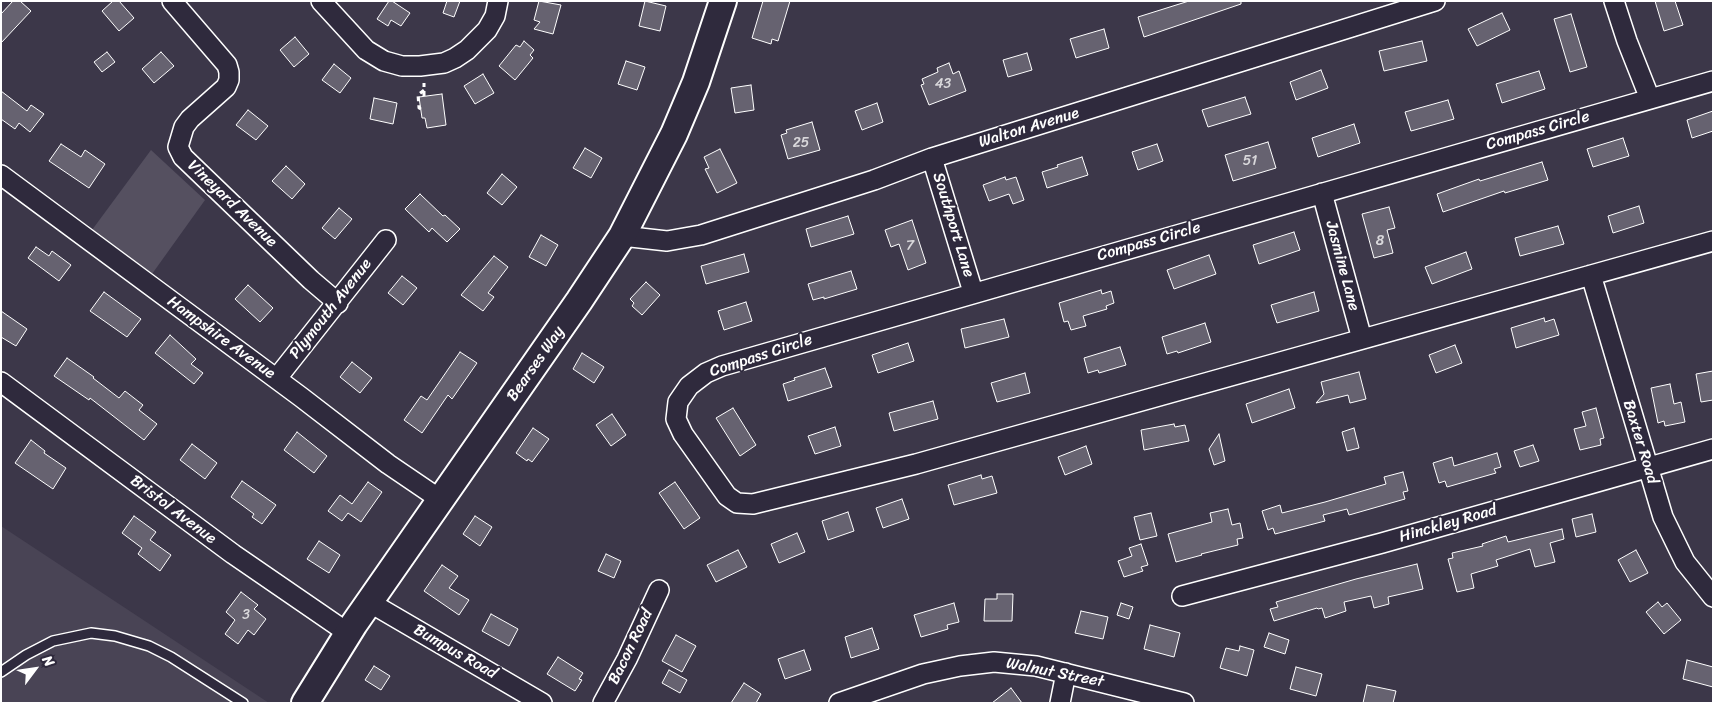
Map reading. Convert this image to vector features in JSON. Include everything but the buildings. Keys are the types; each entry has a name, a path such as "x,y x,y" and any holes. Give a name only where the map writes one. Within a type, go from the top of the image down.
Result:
{"main road":[{"name":"Bearses Way","path":"305,703 369,602 584,294 622,236 658,169 674,134 696,82 723,1"}],"street":[{"name":"Vineyard Avenue","path":"172,1 227,65 229,72 229,80 226,87 190,119 184,127 178,148 183,157 310,280 338,303"},
{"path":"320,1 366,50 384,61 402,66 444,63 467,50 487,30 495,16 498,1"},
{"name":"Walton Avenue","path":"622,236 667,241 702,235 874,180 932,158 1435,1"},
{"path":"1614,1 1627,41 1650,99"},
{"name":"Compass Circle","path":"1713,81 973,292 714,369 697,379 678,402 676,411 678,427 727,496 737,503 753,504 916,464 1713,241"},
{"name":"Southport Lane","path":"932,158 973,292"},
{"name":"Hampshire Avenue","path":"1,175 276,378 388,464 441,500"},
{"name":"Jasmine Lane","path":"1322,193 1362,339"},
{"name":"Plymouth Avenue","path":"276,378 338,303 386,240"},
{"name":"Baxter Road","path":"1591,275 1647,467 1668,529 1685,562 1713,597"},
{"name":"Bristol Avenue","path":"1,382 233,554 348,633"},
{"name":"Hinckley Road","path":"1182,596 1382,543 1713,449"},
{"name":"Bacon Road","path":"603,703 627,659 659,590"},
{"name":"Bumpus Road","path":"369,602 542,703"},
{"name":"Walnut Street","path":"839,703 922,674 982,663 1010,663 1036,666 1184,703"},
{"path":"1060,703 1066,673"}],"lane":[{"path":"1,672 26,655 53,641 81,634 115,636 149,646 171,657 243,703"}],"path":[{"path":"424,83 424,96"},
{"path":"421,110 418,108 418,95 424,90"}],"shaded area":[{"path":"151,150 205,200 152,274 92,230"},
{"path":"1,526 269,703 1,703"}]}
